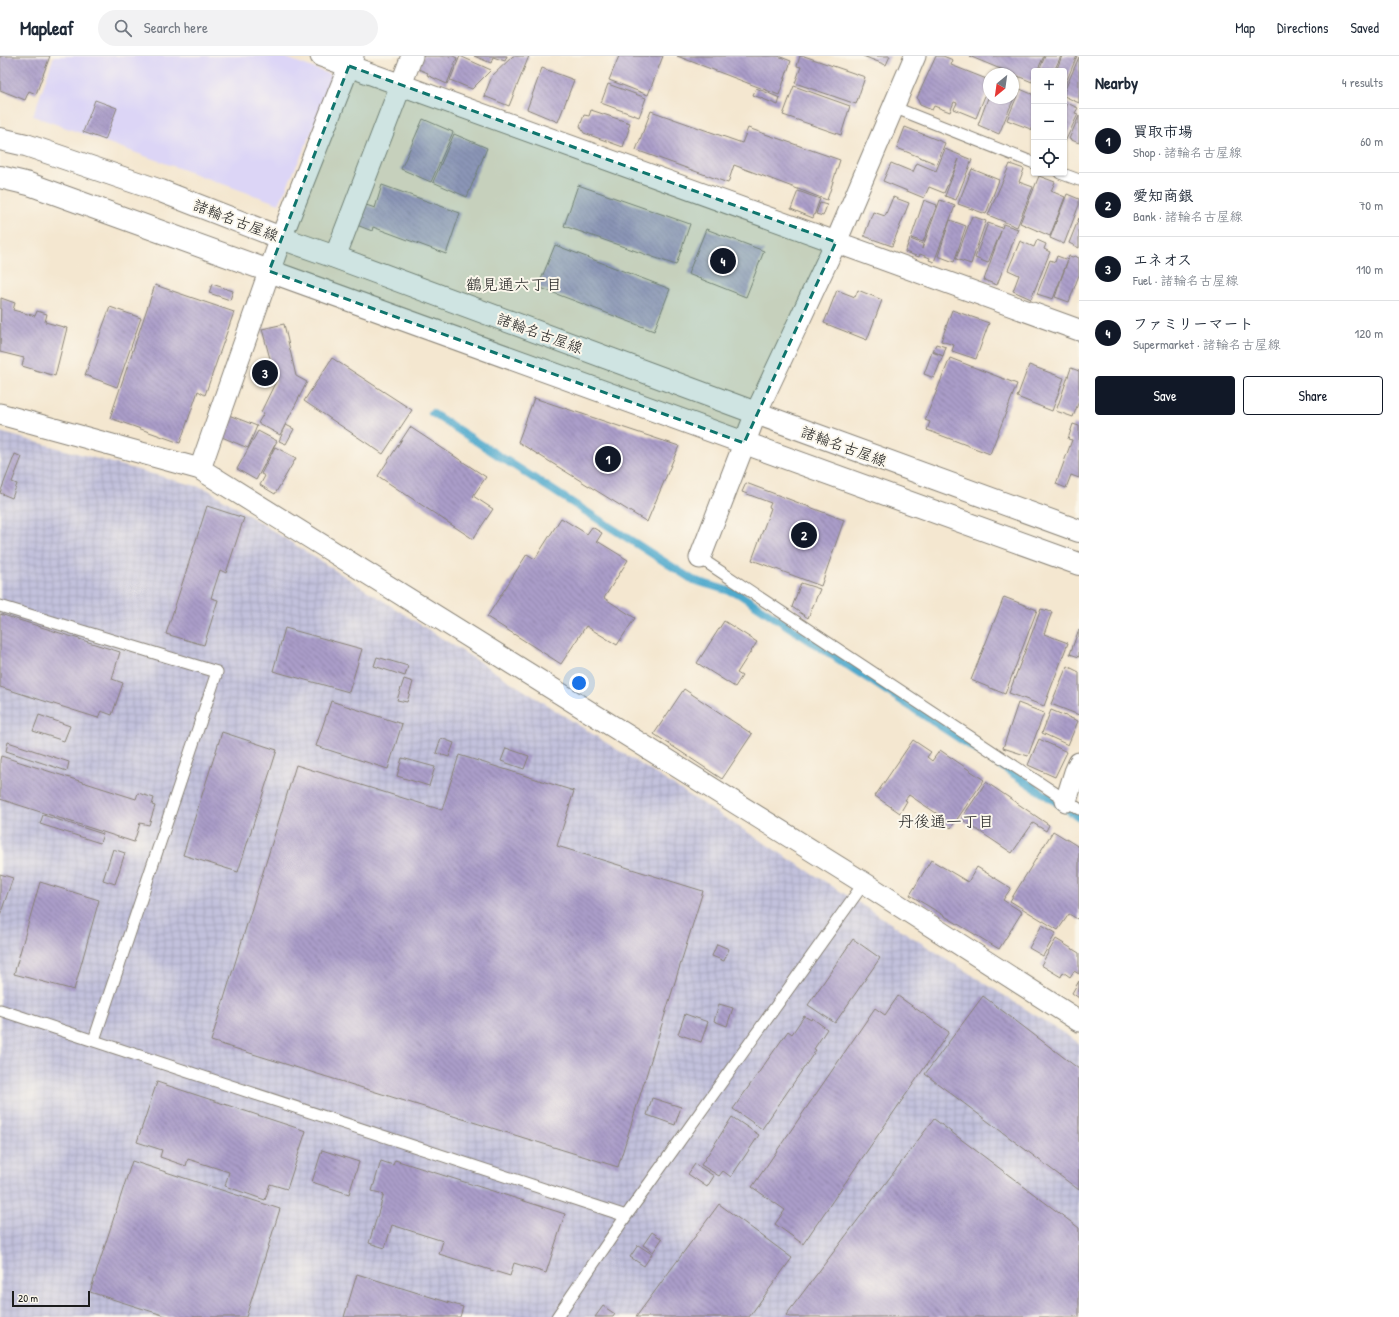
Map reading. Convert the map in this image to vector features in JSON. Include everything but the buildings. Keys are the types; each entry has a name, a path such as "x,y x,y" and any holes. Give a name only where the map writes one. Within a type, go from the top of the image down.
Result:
{"main road":[{"name":"諸輪名古屋線","path":"0,139 26,145 161,191 281,238 756,414 1079,531"},
{"name":"諸輪名古屋線","path":"0,178 29,184 1079,564"}],"street":[{"path":"322,56 351,61 400,85 1079,330"},
{"path":"335,257 412,56"},
{"path":"700,558 756,414 836,242 915,56"},
{"path":"200,469 281,238 351,61"},
{"path":"0,414 200,469 864,883 1079,1021"},
{"path":"1073,805 1078,769"}],"lane":[{"path":"894,107 1031,162"},
{"path":"1067,176 1079,180"},
{"path":"700,558 1073,805"},
{"path":"0,606 217,672 94,1040"},
{"path":"557,1317 626,1216 864,883"},
{"path":"0,1010 626,1216"}],"highlighted area":[{"path":"349,66 836,242 744,443 269,271"}],"shaded area":[{"path":"54,56 281,56 337,77 279,204 33,116"},
{"path":"0,432 207,489 1079,1043 1079,1317 0,1317"}],"waterway":[{"path":"432,413 693,580 739,594 1079,817"}],"place":[{"name":"ファミリーマート","path":"723,261"},
{"name":"エネオス","path":"265,373"},
{"name":"買取市場","path":"608,459"},
{"name":"愛知商銀","path":"804,535"}],"district":[{"name":"鶴見通六丁目","path":"514,284"},
{"name":"丹後通一丁目","path":"946,821"}]}
